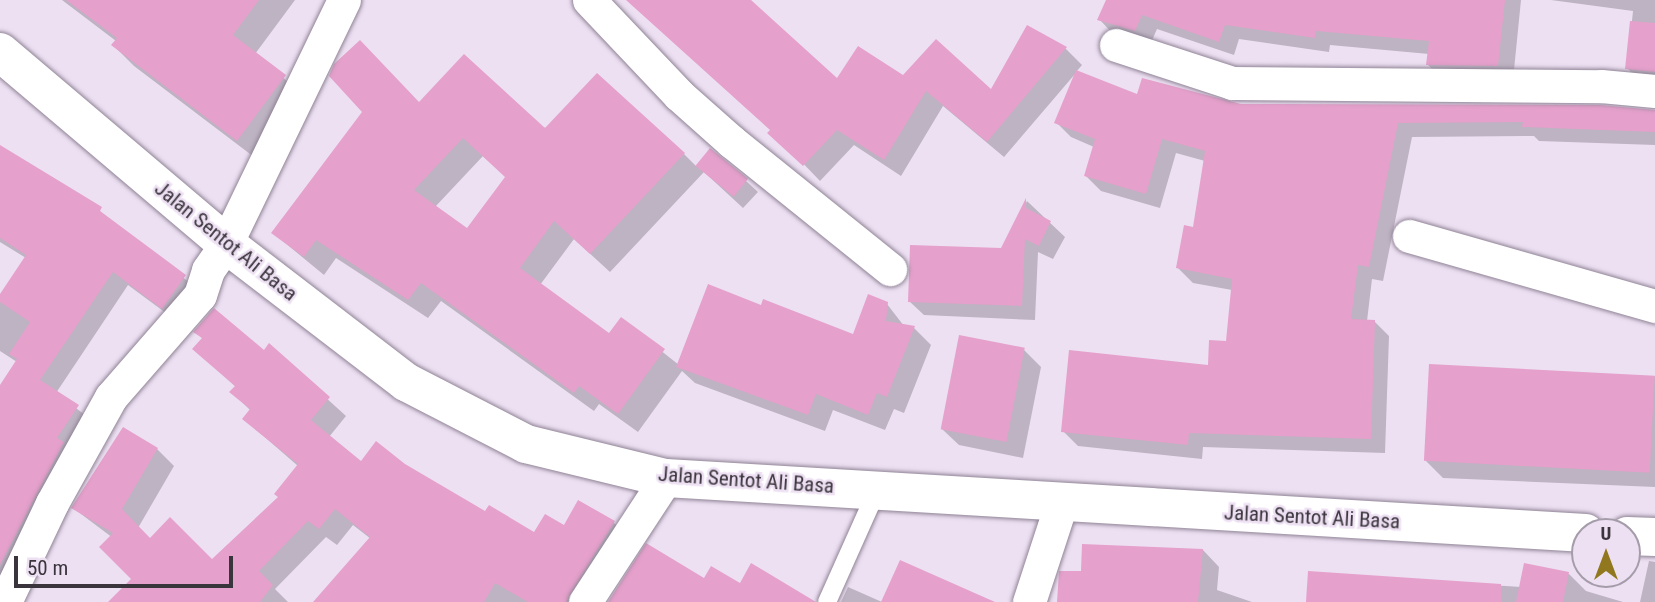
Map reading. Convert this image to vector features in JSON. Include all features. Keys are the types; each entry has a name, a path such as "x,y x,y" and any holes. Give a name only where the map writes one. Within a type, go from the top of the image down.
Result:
{"main road":[{"name":"Jalan Sentot Ali Basa","path":"0,52 226,244 406,382 526,444 666,478 878,488 1571,532"}],"street":[{"path":"5,602 92,428 133,370 200,295 208,270 226,244 344,0"},
{"path":"589,0 679,95 732,142 890,269"},
{"path":"1116,45 1233,83 1601,86 1655,91"},
{"path":"1409,236 1655,306"},
{"path":"585,602 666,478"},
{"path":"1029,602 1062,501"}],"lane":[{"path":"827,602 878,488"}],"building":[{"path":"66,0 259,0 233,35 286,75 237,141 111,45 117,38"},
{"path":"626,0 751,0 837,78 858,46 903,75 936,39 991,89 1027,25 1067,47 987,142 926,91 884,160 837,130 803,166 767,133 770,130"},
{"path":"1106,0 1505,0 1498,66 1426,65 1429,41 1316,31 1315,38 1225,25 1219,42 1142,15 1135,31 1097,20"},
{"path":"1630,21 1655,23 1655,72 1625,69"},
{"path":"360,40 419,102 464,54 545,128 597,73 685,153 590,254 554,221 520,268 609,333 621,317 665,349 618,414 579,386 574,393 421,283 408,300 316,240 304,257 271,233 362,112 329,76 334,64","holes":["463,138 505,177 467,228 414,190"]},
{"path":"1076,70 1137,94 1142,78 1241,104 1600,105 1655,110 1655,132 1522,127 1523,122 1398,123 1369,267 1358,265 1351,319 1375,320 1371,439 1189,433 1188,445 1061,432 1069,350 1208,365 1209,340 1226,341 1232,279 1176,268 1184,225 1193,227 1205,151 1162,139 1146,194 1084,176 1095,139 1054,123"},
{"path":"0,145 102,207 100,211 186,275 162,309 113,272 40,380 79,405 57,438 64,442 0,565 0,385 17,359 9,354 30,322 0,302 0,294 26,255 0,238"},
{"path":"710,148 748,179 734,197 696,166"},
{"path":"1026,198 1026,208 1051,221 1039,246 1025,239 1022,306 908,302 910,245 1001,248"},
{"path":"708,284 761,305 763,299 853,334 868,294 888,302 886,321 915,326 887,397 877,393 868,415 816,394 808,415 676,367"},
{"path":"214,308 264,350 269,343 330,397 311,420 361,461 376,441 405,464 485,511 489,505 534,532 545,514 564,525 578,500 615,521 566,602 528,602 495,583 484,602 313,602 370,537 335,509 319,529 308,521 259,571 273,585 260,602 108,602 131,579 99,547 113,533 71,508 123,427 158,448 122,509 150,538 170,517 212,559 278,497 274,494 298,464 242,419 250,409 229,392 235,386 192,349 202,338 193,332"},
{"path":"959,335 1025,348 1006,442 941,429"},
{"path":"1429,364 1655,376 1650,473 1424,461"},
{"path":"646,543 704,578 711,566 740,583 751,563 816,602 608,602"},
{"path":"1082,544 1203,549 1198,602 1057,602 1059,571 1081,571"},
{"path":"900,560 995,602 881,602"},
{"path":"1524,563 1569,572 1563,602 1516,602"},
{"path":"1308,571 1501,584 1501,602 1306,602"}]}
